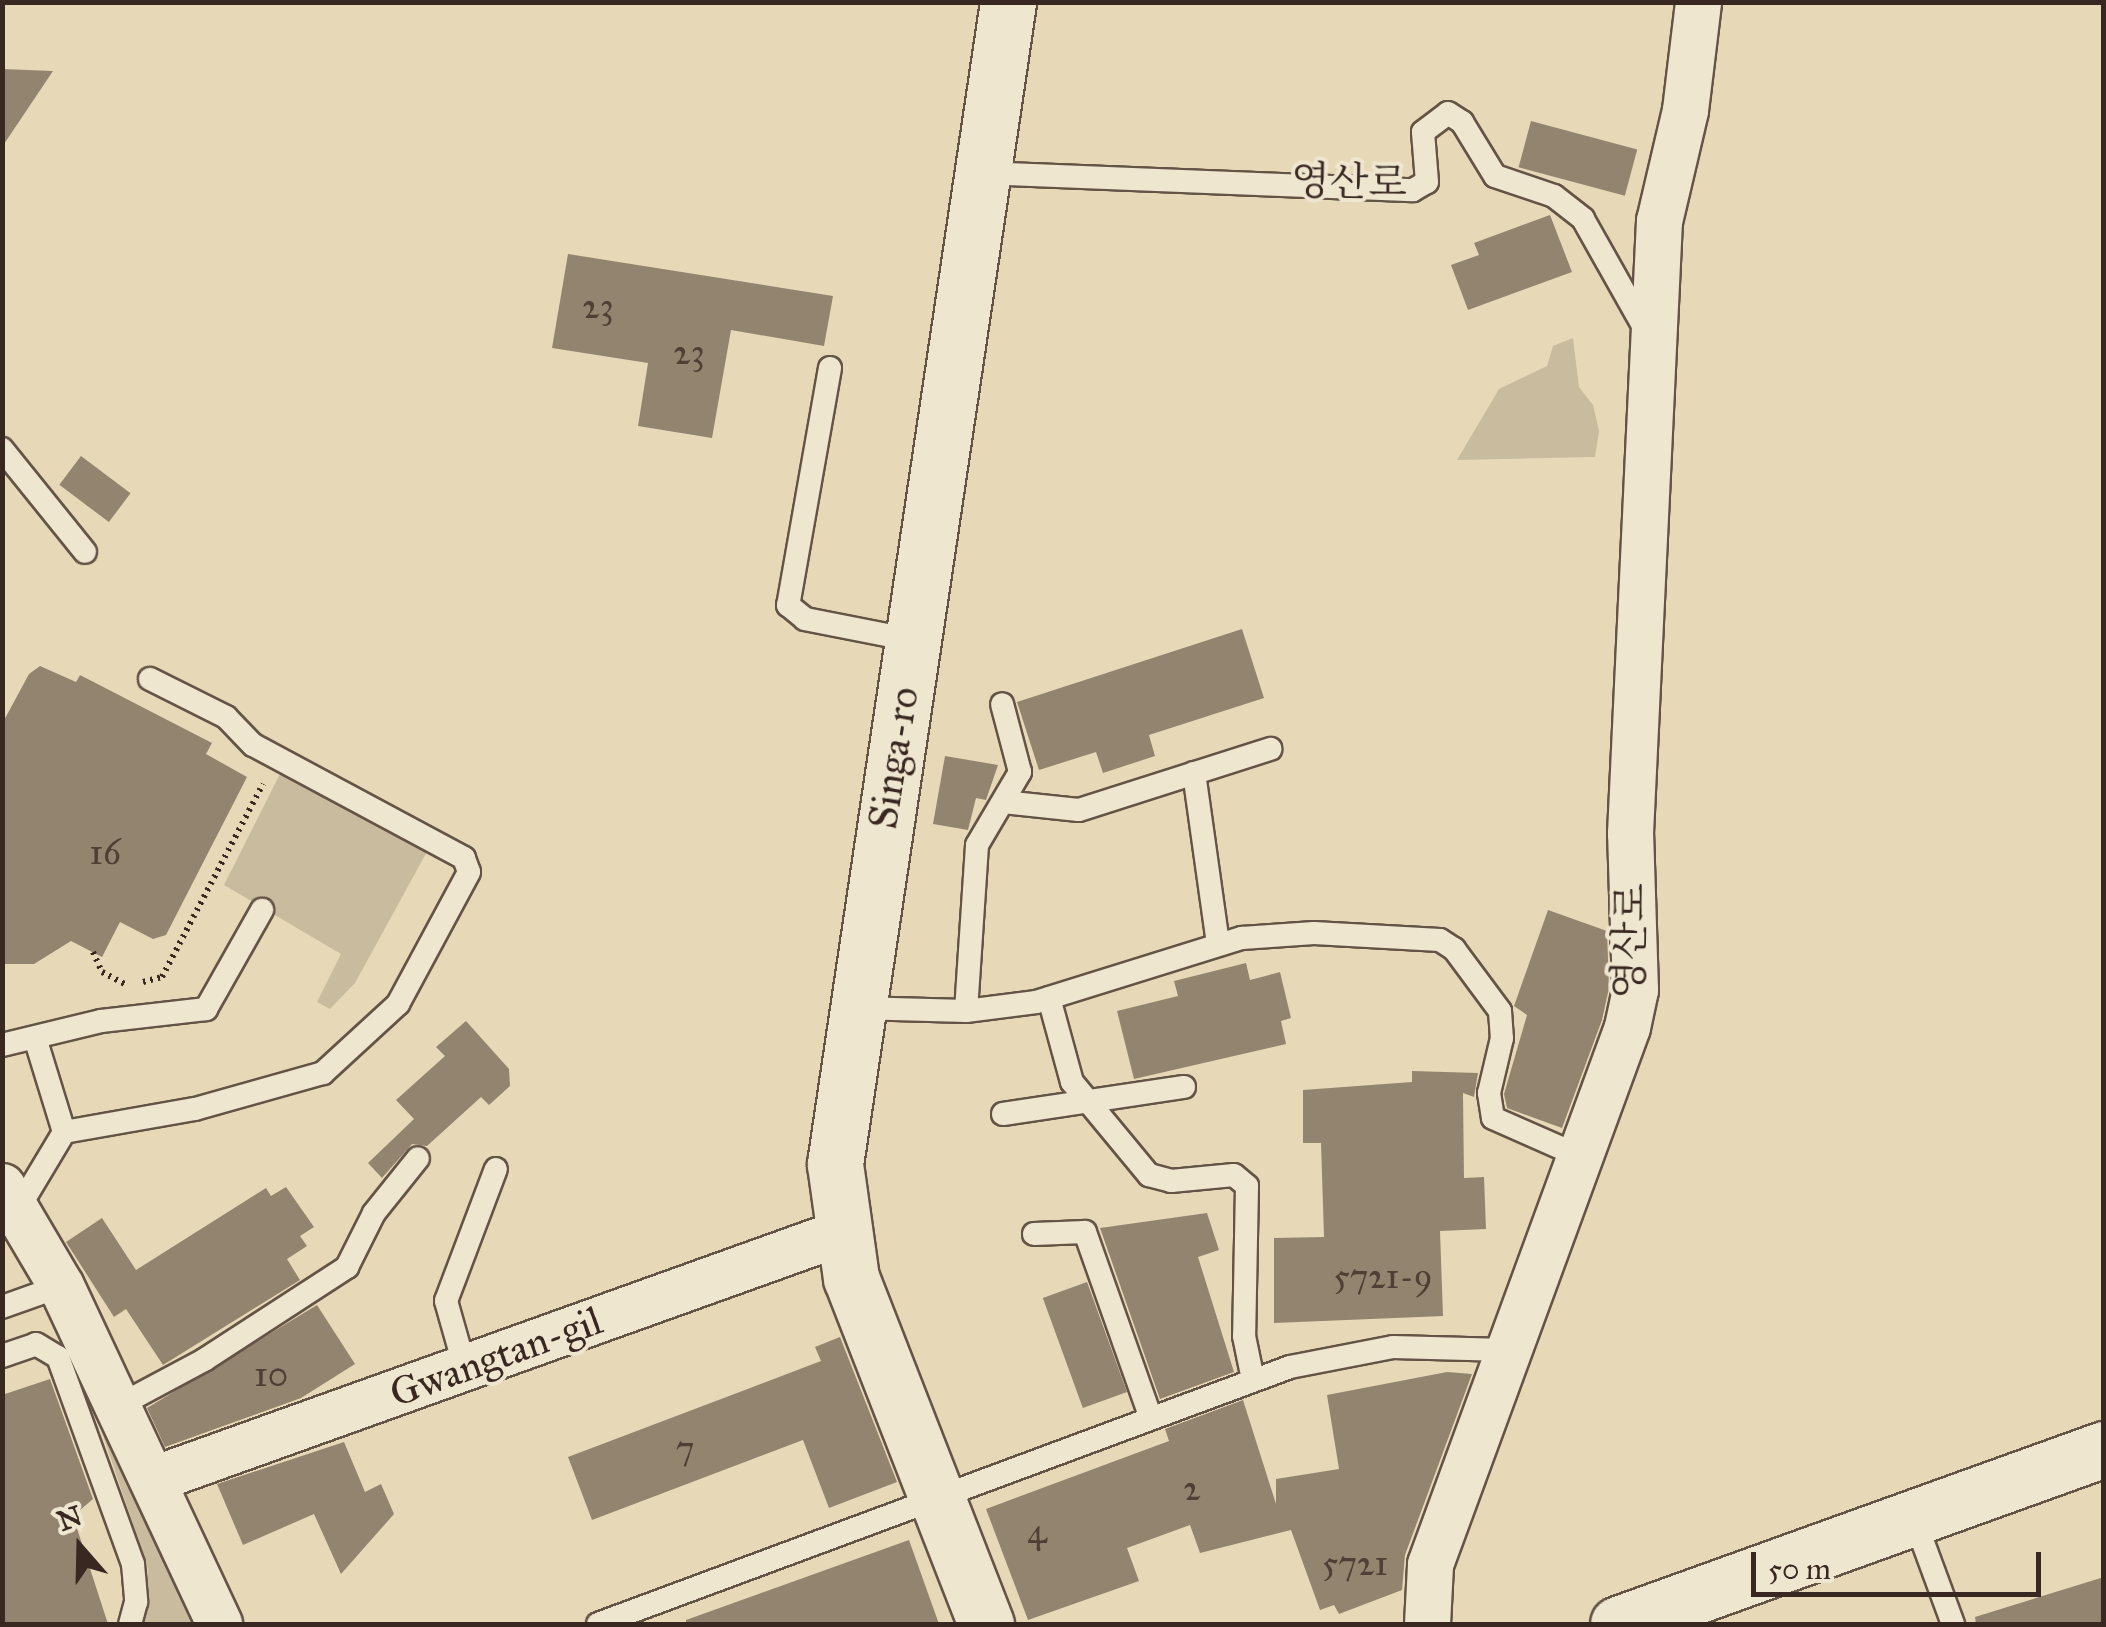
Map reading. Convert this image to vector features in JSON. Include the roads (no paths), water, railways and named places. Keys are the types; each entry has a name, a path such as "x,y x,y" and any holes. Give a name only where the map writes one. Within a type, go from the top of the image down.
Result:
{"street":[{"name":"Singa-ro","path":"986,1624 851,1278 840,1233 835,1164 1008,2"},
{"name":"영산로","path":"1427,1624 1430,1564 1579,1156 1635,990 1630,834 1659,221 1684,110 1698,2"},
{"path":"10,1197 61,1286 219,1624"},
{"name":"Gwangtan-gil","path":"153,1479 840,1233"},
{"path":"1618,1624 2104,1449"}],"lane":[{"name":"영산로","path":"982,173 1413,190 1428,178 1423,132 1448,112 1462,122 1495,176 1554,196 1583,220 1653,343"},
{"path":"830,368 788,605 805,619 912,640"},
{"path":"2,450 86,552"},
{"path":"10,1197 64,1132 162,1116 323,1073 404,996 469,872 464,858 253,745 226,717 150,679"},
{"path":"966,1011 976,850 1020,772 1002,704"},
{"path":"1003,802 1078,810 1270,749"},
{"path":"1194,773 1218,943"},
{"path":"2,1045 101,1021 206,1009 262,910"},
{"path":"856,1008 966,1011 1048,998 1218,943 1314,933 1448,944 1500,1011 1502,1038 1489,1093 1493,1118 1579,1156"},
{"path":"1048,998 1068,1071 1090,1104 1159,1180 1242,1177 1248,1196 1244,1336 1253,1380"},
{"path":"35,1038 64,1132"},
{"path":"1002,1114 1090,1104 1184,1087"},
{"path":"118,1406 204,1360 347,1266 374,1213 418,1158"},
{"path":"465,1368 446,1301 496,1169"},
{"path":"1034,1234 1085,1232 1151,1418"},
{"path":"2,1307 61,1286"},
{"path":"2,1356 44,1345 58,1356 133,1564 136,1602 130,1624"},
{"path":"598,1624 1253,1380 1376,1349 1506,1350"},
{"path":"1914,1518 1953,1624"}]}
